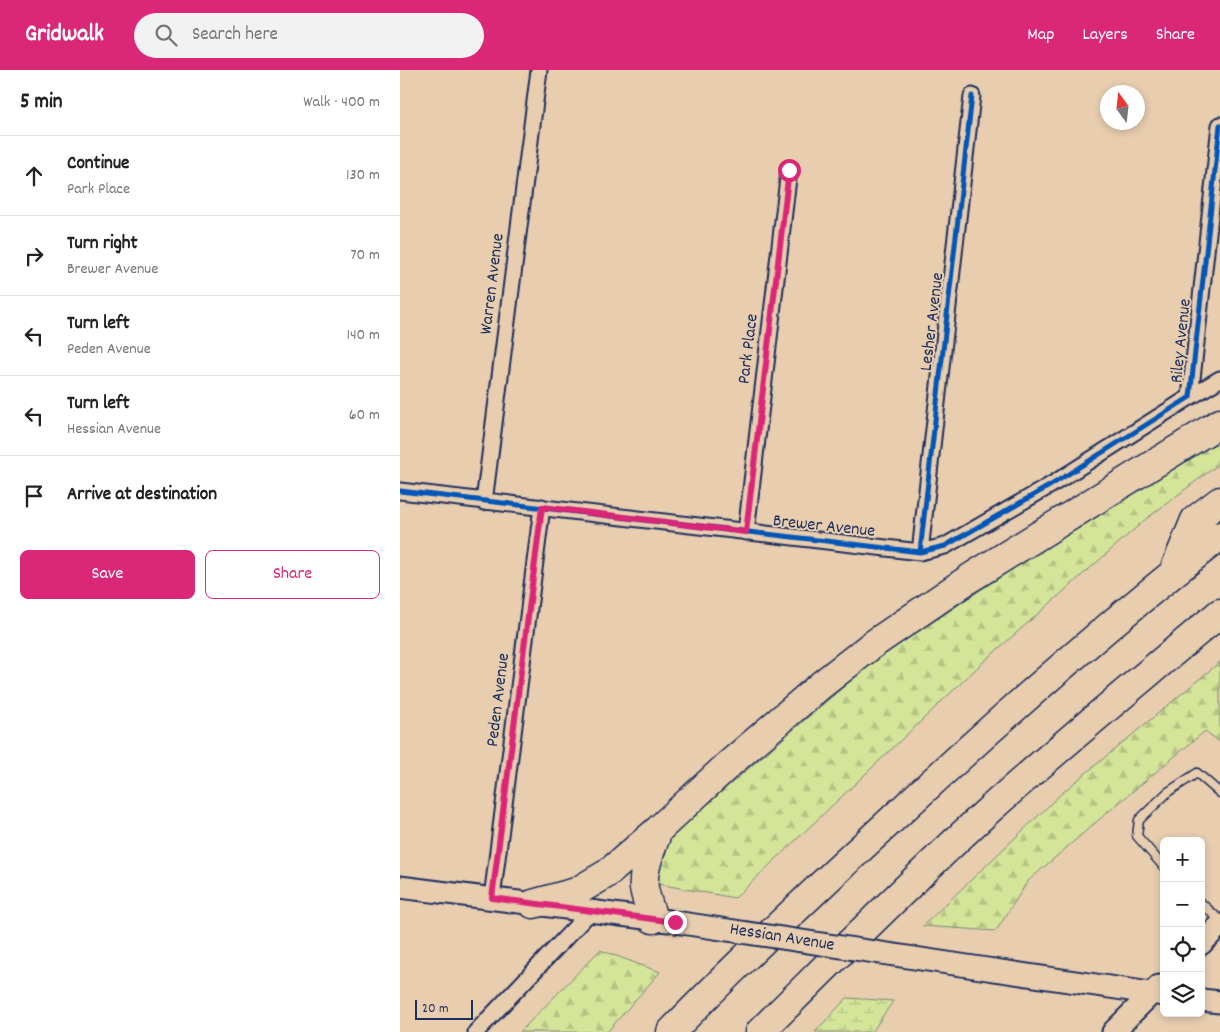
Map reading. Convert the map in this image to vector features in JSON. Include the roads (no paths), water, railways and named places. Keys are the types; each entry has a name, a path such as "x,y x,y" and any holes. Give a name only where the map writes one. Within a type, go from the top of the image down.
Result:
{"highway":[{"path":"533,904 570,894 586,887 608,873 728,765 821,685 872,645 970,578 1220,423"},
{"path":"1173,573 1195,520 1220,501"},
{"path":"671,1032 716,985 924,789 1039,686 1173,573 1220,536"},
{"path":"760,1032 886,907 988,811 1114,700 1220,613"},
{"path":"658,830 648,860 644,888 664,921"}],"main road":[{"name":"Hessian Avenue","path":"400,887 664,921 994,970 1160,990"},
{"path":"1205,940 1220,925"},
{"path":"1113,1032 1160,990"},
{"path":"1205,1000 1220,1002"}],"street":[{"name":"Warren Avenue","path":"484,502 539,70"},
{"name":"Lesher Avenue","path":"920,552 972,96"},
{"name":"Riley Avenue","path":"1051,485 1190,397 1220,125"},
{"name":"Park Place","path":"746,532 789,170"},
{"path":"1190,397 1220,379"},
{"name":"Brewer Avenue","path":"400,491 920,552 945,546 1051,485"},
{"name":"Peden Avenue","path":"492,898 542,507"},
{"path":"476,1032 590,912"}],"lane":[{"path":"1160,862 1137,836 1139,820 1168,792 1197,773 1220,792"},
{"path":"1205,907 1220,920"}]}
